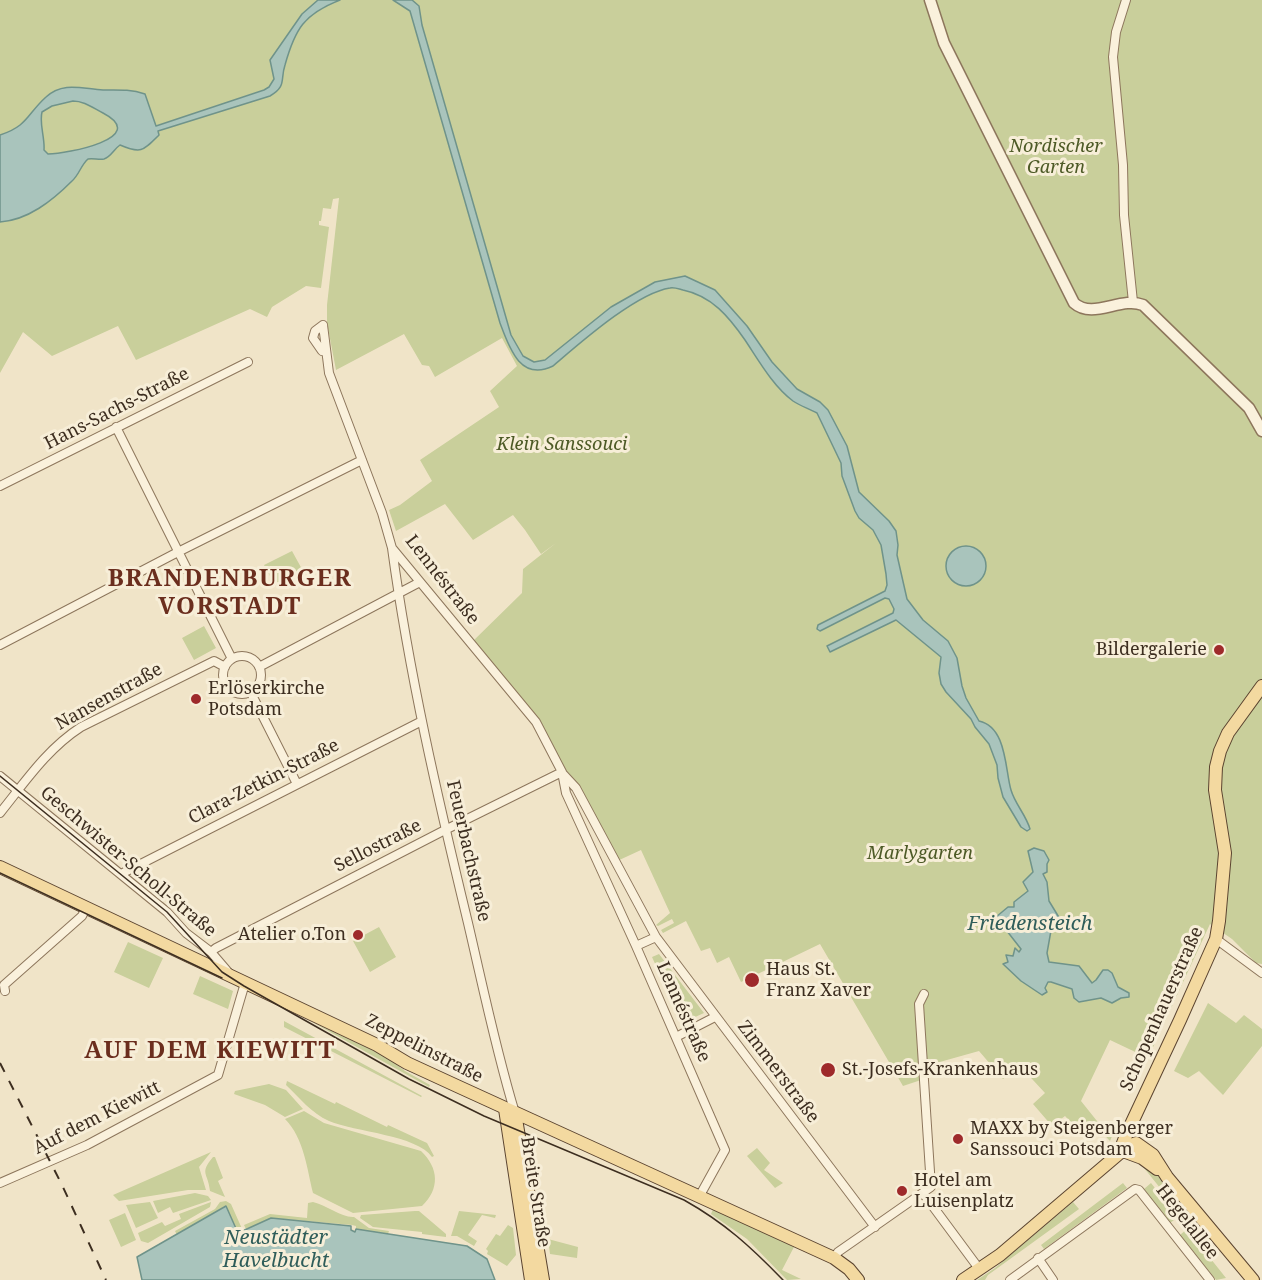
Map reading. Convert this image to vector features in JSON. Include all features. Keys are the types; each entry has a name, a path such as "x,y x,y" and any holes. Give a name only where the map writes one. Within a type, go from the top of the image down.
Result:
{"main road":[{"name":"Schopenhauerstraße","path":"1124,1151 1126,1136 1216,939 1225,864 1223,829 1215,790 1216,766 1228,733 1262,686"},
{"name":"Zeppelinstraße","path":"0,867 377,1045 407,1063 834,1258 849,1269 858,1280"},
{"name":"Breite Straße","path":"510,1111 520,1143 543,1280"},
{"name":"Breite Straße","path":"510,1111 531,1280"},
{"path":"520,1143 532,1132 551,1130"},
{"name":"Hegelallee","path":"1124,1151 1132,1144 1140,1144 1153,1155 1167,1177 1246,1278"},
{"path":"963,1280 980,1270 1124,1151"}],"street":[{"path":"930,0 944,43 953,62 1074,303 1088,310 1133,302 1148,309 1249,408 1262,431"},
{"path":"1126,0 1114,38 1113,57 1124,165 1124,215 1133,302"},
{"name":"Lennéstraße","path":"321,351 382,513 392,548 532,716 562,772 576,788 656,937"},
{"name":"Hans-Sachs-Straße","path":"0,486 248,362"},
{"path":"116,427 232,659"},
{"path":"0,645 178,552 362,460"},
{"name":"Feuerbachstraße","path":"392,548 398,593 445,830 507,1085 510,1111"},
{"path":"259,667 420,582"},
{"path":"238,656 250,658 259,667 261,678 256,689 251,693 239,694 228,689 223,678 225,667 232,659 238,656"},
{"name":"Nansenstraße","path":"0,813 51,751 63,739 81,727 214,661 225,667"},
{"path":"251,693 297,784"},
{"name":"Clara-Zetkin-Straße","path":"121,874 422,720"},
{"name":"Lennéstraße","path":"562,772 566,793 725,1150 699,1197"},
{"name":"Sellostraße","path":"211,952 562,772"},
{"name":"Geschwister-Scholl-Straße","path":"0,776 167,912 186,933 211,952 232,977"},
{"path":"5,991 3,985 82,916 86,908"},
{"path":"636,946 656,937"},
{"name":"Zimmerstraße","path":"656,937 875,1227"},
{"path":"1216,939 1262,973"},
{"name":"Auf dem Kiewitt","path":"0,1183 87,1145 218,1075 245,983"},
{"path":"834,1258 838,1252 931,1187 919,1004 924,994"},
{"path":"676,1037 715,1017"},
{"name":"Hegelallee","path":"1038,1258 1135,1189 1139,1190 1210,1280"},
{"path":"923,1193 980,1270"},
{"path":"1010,1280 1038,1258 1053,1280"}],"green space":[{"path":"0,0 1262,0 1262,964 1256,963 1232,939 1210,924 1148,1058 1110,1040 1081,1101 1097,1121 1115,1129 1110,1141 1091,1121 1083,1129 1077,1129 1065,1116 1052,1126 1033,1104 1045,1093 1020,1066 1003,1079 979,1051 929,1065 924,1079 903,1086 820,944 741,982 729,957 717,963 710,948 701,951 686,921 663,933 661,930 674,923 672,919 656,925 670,913 641,850 615,862 576,788 536,722 471,643 522,593 523,569 556,543 541,554 513,515 473,540 445,504 396,531 389,510 400,505 432,481 420,460 499,407 490,391 517,366 502,338 435,377 429,366 422,365 404,334 336,370 327,323 327,305 339,198 333,199 331,209 323,208 321,221 319,221 319,225 329,227 321,288 306,286 272,307 267,317 250,309 136,360 118,326 52,356 23,332 0,373"},
{"path":"292,551 303,571 275,586 264,565"},
{"path":"204,626 216,648 194,660 182,638"},
{"path":"379,927 396,957 370,972 353,941"},
{"path":"128,942 163,958 149,988 114,972"},
{"path":"659,954 704,1013 682,1023 652,957"},
{"path":"200,976 233,991 228,1009 193,994"},
{"path":"1208,1003 1236,1023 1244,1015 1262,1029 1262,1046 1223,1095 1199,1071 1188,1078 1174,1071"},
{"path":"284,1021 422,1096 284,1027"},
{"path":"312,1022 385,1056 430,1085 429,1087"},
{"path":"287,1081 427,1143 434,1156 400,1139 329,1121 306,1105 286,1085"},
{"path":"269,1084 286,1090 303,1109 285,1117 265,1105 234,1094 235,1091"},
{"path":"304,1111 324,1123 421,1151 434,1171 434,1186 428,1199 422,1206 353,1213 313,1193 301,1144 285,1119"},
{"path":"757,1148 770,1163 764,1170 783,1183 775,1188 747,1156"},
{"path":"211,1152 199,1167 206,1190 188,1190 119,1201 113,1195"},
{"path":"215,1157 223,1178 218,1181 225,1197 210,1191 205,1170"},
{"path":"1136,1158 1150,1164 1212,1239 1205,1244"},
{"path":"1123,1183 1127,1188 1044,1249 1041,1245"},
{"path":"1151,1183 1178,1217 1170,1223 1144,1189"},
{"path":"195,1193 208,1196 211,1200 173,1213 170,1207 158,1213 153,1201"},
{"path":"226,1201 231,1204 243,1231 238,1233 225,1206 177,1235 175,1231 215,1209 220,1202"},
{"path":"150,1202 158,1218 136,1228 126,1205"},
{"path":"211,1202 210,1207 148,1243 141,1241 138,1233 162,1222 165,1226 181,1219 179,1214"},
{"path":"313,1202 344,1216 354,1217 369,1228 389,1231 388,1234 356,1229 356,1226 352,1225 271,1218 246,1229 244,1225 270,1214 307,1218 308,1203"},
{"path":"1073,1202 1079,1209 988,1275 985,1280 977,1280 995,1268"},
{"path":"713,1209 794,1247 782,1270 801,1279 787,1280 747,1239 711,1214"},
{"path":"419,1211 446,1234 446,1237 373,1227 360,1218 361,1215"},
{"path":"459,1211 496,1215 495,1218 482,1215 468,1235 477,1241 474,1246 457,1236 451,1236"},
{"path":"125,1213 136,1240 121,1247 109,1220"},
{"path":"508,1225 513,1228 516,1255 507,1266 487,1254 486,1249 496,1234 500,1236"},
{"path":"1187,1229 1226,1278 1216,1280 1180,1235"},
{"path":"548,1239 578,1247 577,1258 550,1254"}],"water":[{"path":"318,0 340,0 309,17 297,32 285,65 281,86 270,96 158,131 159,135 145,148 137,150 120,145 106,158 88,159 74,179 48,202 20,218 0,222 0,135 22,124 53,92 73,87 145,94 156,126 269,87 274,79 270,60 302,14","holes":["77,101 103,113 115,122 117,130 111,137 86,148 48,154 44,150 42,112 52,106"]},
{"path":"393,0 412,0 419,6 422,25 511,335 523,356 534,362 545,360 611,307 655,282 685,276 715,290 747,326 772,362 797,389 820,402 828,410 847,446 859,492 889,521 896,531 897,555 907,599 923,620 948,641 957,658 966,698 979,721 988,725 1000,740 1011,790 1030,829 1027,831 1021,827 1003,797 997,765 989,744 941,684 939,673 941,657 896,620 830,652 827,646 893,613 894,609 889,599 885,598 820,631 817,629 818,625 885,591 887,585 881,545 873,530 859,518 855,511 842,476 841,463 817,413 793,401 779,388 739,331 719,309 703,297 670,288 641,299 625,309 553,366 542,370 532,369 524,366 518,360 507,342 500,323 410,11"},
{"path":"966,546 980,552 986,566 980,580 966,586 952,580 946,566 952,552"},
{"name":"Friedensteich","path":"1034,848 1044,851 1049,860 1047,872 1043,874 1047,882 1049,901 1063,924 1061,927 1052,925 1047,953 1049,962 1079,966 1092,983 1103,970 1108,970 1112,973 1118,987 1129,993 1129,997 1112,1003 1101,998 1079,1002 1074,998 1072,989 1051,982 1048,982 1045,988 1047,992 1042,995 1021,981 1003,964 1008,962 1006,955 1013,956 1015,948 1019,952 1021,949 996,917 1008,907 1014,907 1014,902 1028,891 1023,882 1033,872 1028,851"},
{"name":"Neustädter Havelbucht","path":"226,1206 238,1233 271,1218 351,1226 351,1230 355,1232 356,1229 467,1246 487,1259 495,1280 142,1280 137,1257"}],"tram line":[{"path":"0,776 167,912 222,972 409,1079 484,1116 684,1200 737,1236 783,1280"},
{"path":"0,873 222,978"}],"railway":[{"path":"0,1063 62,1185 106,1280"}],"place":[{"name":"Bildergalerie","path":"1219,650"},
{"name":"Erlöserkirche Potsdam","path":"196,699"},
{"name":"Atelier o.Ton","path":"358,935"},
{"name":"Haus St. Franz Xaver","path":"752,980"},
{"name":"St.-Josefs-Krankenhaus","path":"828,1070"},
{"name":"MAXX by Steigenberger Sanssouci Potsdam","path":"958,1139"},
{"name":"Hotel am Luisenplatz","path":"902,1191"}],"district":[{"name":"BRANDENBURGER VORSTADT","path":"230,593"},
{"name":"AUF DEM KIEWITT","path":"210,1051"}],"park label":[{"name":"Nordischer Garten","path":"1056,157"},
{"name":"Klein Sanssouci","path":"562,445"},
{"name":"Marlygarten","path":"920,854"}]}
